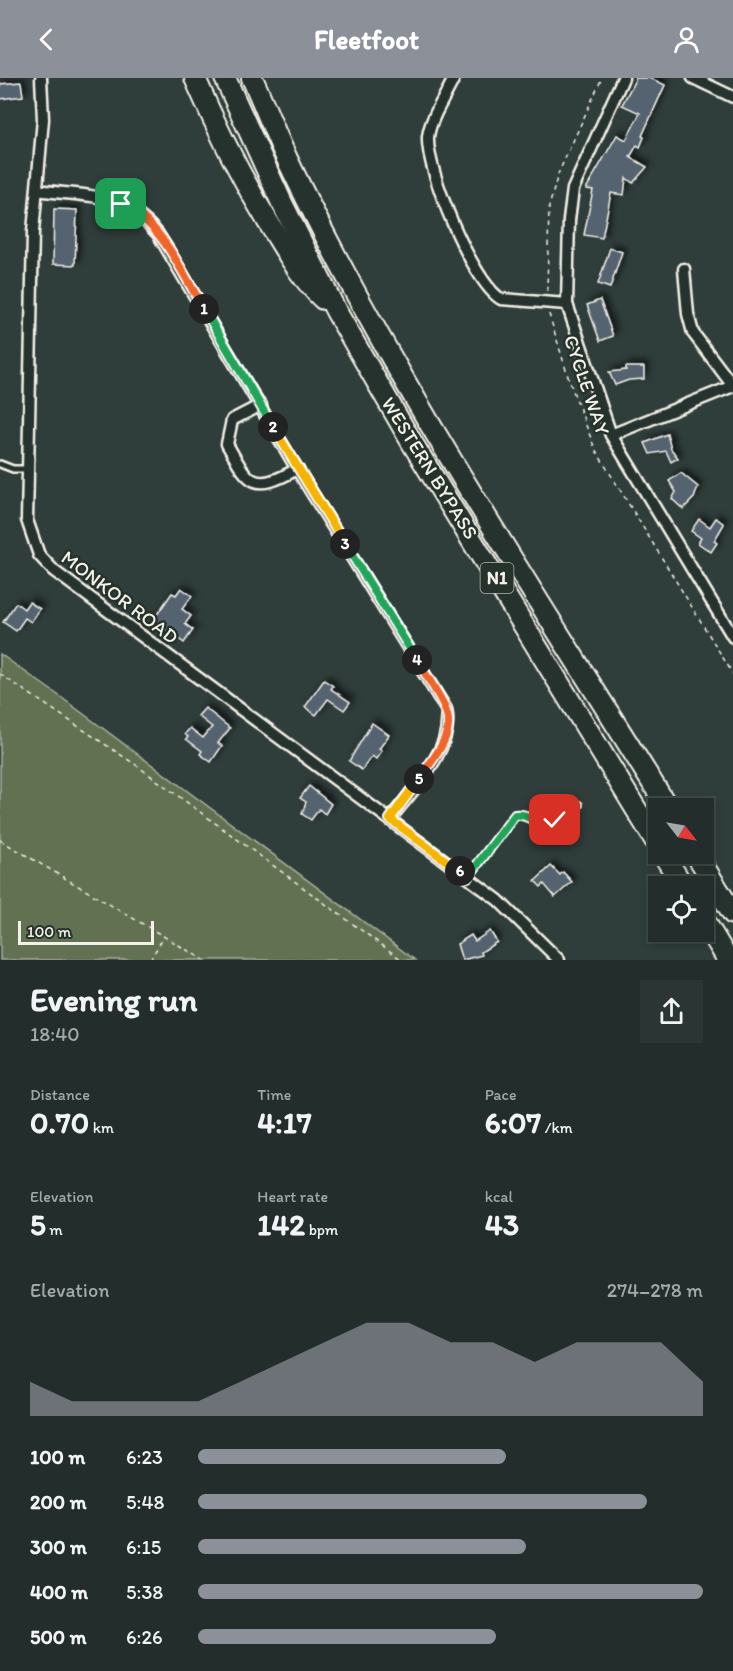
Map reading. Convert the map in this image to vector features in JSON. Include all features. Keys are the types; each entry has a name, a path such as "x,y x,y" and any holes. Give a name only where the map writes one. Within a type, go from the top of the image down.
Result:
{"highway":[{"path":"195,78 235,164 265,217 302,276 336,311"},
{"name":"WESTERN BYPASS","path":"225,78 281,201 336,311 411,441 648,829"},
{"name":"WESTERN BYPASS","path":"258,84 287,159 324,234 421,409 662,798"},
{"path":"702,864 733,914"},
{"path":"714,937 728,960"}],"street":[{"name":"MONKOR ROAD","path":"41,78 43,119 33,232 27,520 39,555 54,571 468,877 518,918 559,960"},
{"path":"454,78 432,125 428,143 451,219 480,278 494,295 515,302 567,304"},
{"path":"622,78 573,189 569,220 567,304 611,435 733,637"},
{"path":"693,78 733,97"},
{"path":"37,190 114,201 145,219 171,254 297,469 381,600 446,709 449,727 445,743 390,819"},
{"path":"611,435 733,386 693,333 688,314 684,269"},
{"path":"261,405 232,420 227,444 246,476 253,482 269,483 297,469"}],"lane":[{"path":"0,464 13,469 28,469"},
{"path":"468,877 515,815 521,814 538,823 548,823 579,805"}],"path":[{"name":"CYCLE WAY","path":"602,78 558,174 549,207 547,302 570,383 595,449 733,674"},
{"path":"0,674 136,765 402,960"},
{"path":"0,840 204,960"},
{"path":"150,960 164,936"}],"green space":[{"path":"0,654 58,695 415,960 0,960"}],"building":[{"path":"636,78 650,78 665,85 642,136 644,137 640,147 637,145 630,157 647,167 633,183 626,178 624,195 611,193 602,238 584,235 593,190 586,189 617,135 626,140 640,113 622,105"},
{"path":"21,82 23,96 0,99 0,84"},
{"path":"54,209 77,210 75,265 53,264"},
{"path":"610,248 622,252 610,288 598,284"},
{"path":"600,300 613,336 600,341 587,305"},
{"path":"626,367 644,367 644,379 629,380 615,385 609,372 626,370"},
{"path":"667,434 671,449 678,458 671,462 666,451 650,454 645,443"},
{"path":"681,473 698,487 694,498 683,509 672,499 676,492 669,481"},
{"path":"716,518 724,524 714,541 717,543 711,552 698,543 701,538 691,531 699,519 710,527"},
{"path":"181,588 192,596 182,609 191,616 185,624 193,630 184,643 153,620 172,593 176,595"},
{"path":"29,602 40,609 31,622 25,618 16,631 3,622 16,603 24,609"},
{"path":"324,680 333,686 331,689 350,702 344,710 328,699 316,715 305,707"},
{"path":"205,708 230,728 218,743 222,746 211,762 200,754 202,751 186,739 188,737 185,734 190,728 203,738 212,727 198,716"},
{"path":"372,723 389,735 379,749 382,751 376,759 372,756 362,770 349,761"},
{"path":"309,786 331,804 325,814 319,809 311,820 302,814 306,802 300,798"},
{"path":"551,866 560,875 563,872 572,882 555,897 544,884 541,887 535,881"},
{"path":"490,931 497,942 481,952 482,955 462,960 457,944 471,935 475,941"}],"route":[{"path":"121,204 145,219 171,254 297,469 381,600 446,709 449,727 445,743 390,819 468,877 515,815 525,815 538,823 555,820"}]}
